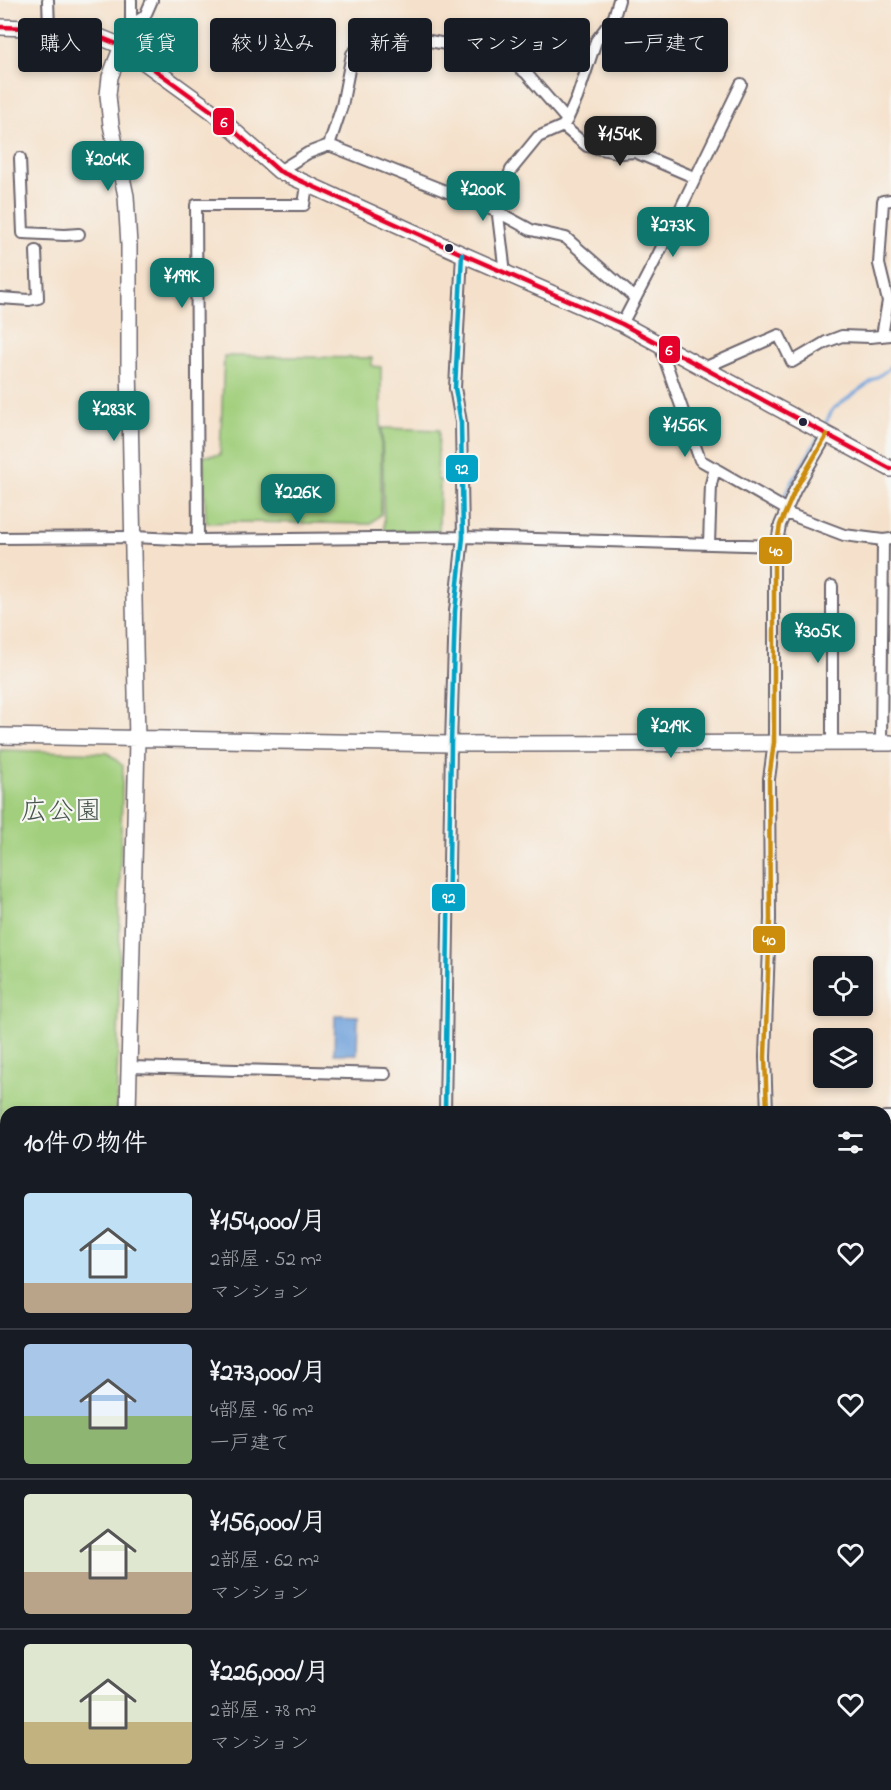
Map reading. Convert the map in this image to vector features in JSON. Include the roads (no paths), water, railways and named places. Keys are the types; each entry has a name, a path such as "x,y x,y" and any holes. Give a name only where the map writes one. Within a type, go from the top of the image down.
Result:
{"street":[{"path":"48,0 49,18"},
{"path":"142,18 152,0"},
{"path":"505,273 497,207 511,170 538,136 565,123 577,98 596,41 614,17 619,0"},
{"path":"132,18 134,2"},
{"path":"0,27 18,27"},
{"path":"329,145 342,106 352,54 369,38 392,34 494,53 514,63 526,73 565,123 587,146 620,153 635,152 696,178"},
{"path":"114,69 108,95 111,125 126,196 129,245 136,740 128,1106"},
{"path":"158,72 213,112 279,171 622,324 891,469"},
{"path":"622,324 741,84"},
{"path":"279,171 308,153 329,145 498,212 531,231 566,238 635,298"},
{"path":"20,158 23,233 79,234"},
{"path":"198,540 196,205 304,205 307,185"},
{"path":"704,368 779,335 792,362 826,342 842,336 886,335 888,301 879,264 883,201 891,200"},
{"path":"0,298 29,300 38,298 36,251"},
{"path":"445,1106 455,611 463,537 461,422 455,388 462,254"},
{"path":"0,736 451,744 886,743 887,539 844,535 786,511 700,460 659,344"},
{"path":"767,1106 765,1056 770,919 769,779 774,742 776,546 780,525 795,490 827,435"},
{"path":"709,544 711,484 715,468"},
{"path":"0,538 133,537 198,540 463,537 776,546"},
{"path":"832,586 832,743"},
{"path":"130,1067 385,1074"}],"water":[{"path":"335,1015 358,1016 357,1054 334,1054"}],"waterway":[{"path":"823,428 833,409 891,365"},
{"path":"780,503 819,436"}],"park label":[{"name":"広公園","path":"61,812"}]}
